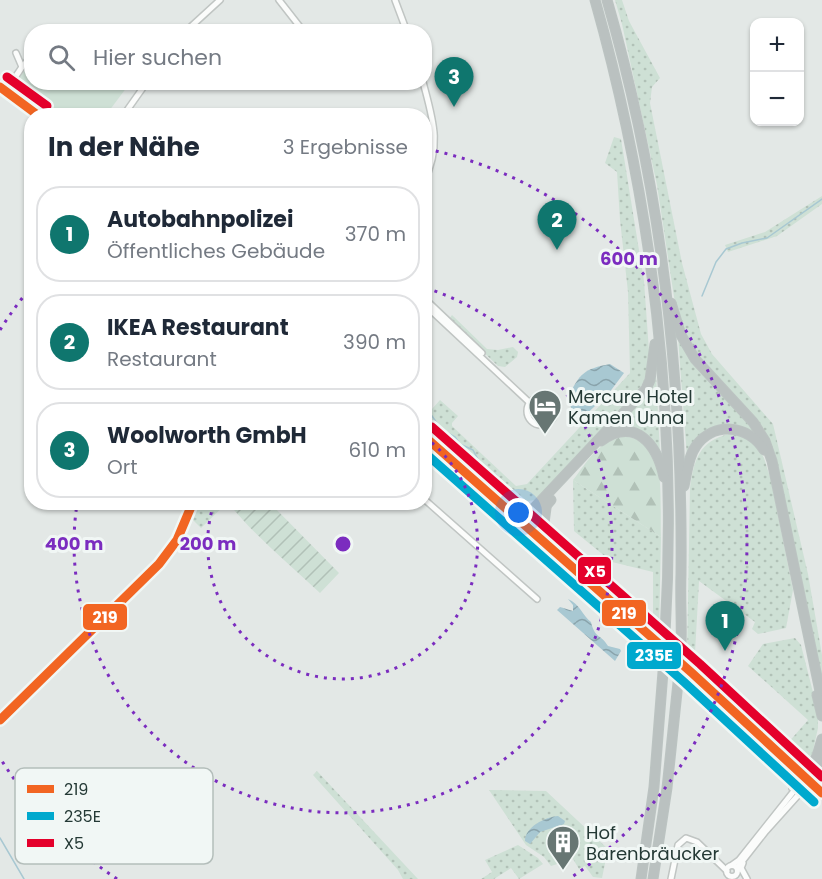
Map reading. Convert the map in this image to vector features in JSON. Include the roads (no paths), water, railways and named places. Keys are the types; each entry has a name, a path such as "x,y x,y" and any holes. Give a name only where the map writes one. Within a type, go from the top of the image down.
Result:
{"highway":[{"path":"595,0 615,75 636,176 648,246 666,413 669,549 664,659 654,787 641,879"},
{"path":"607,0 640,137 664,280 676,402 681,501 681,647 667,788 653,879"},
{"path":"664,280 681,335 694,359 753,422 765,441 772,461 822,701"},
{"path":"527,522 646,389 653,366 657,320"},
{"path":"681,501 692,453 705,437 723,429 734,429 743,431 759,442 771,469 802,632 822,716"},
{"path":"527,522 548,503 600,442 608,436 619,433 630,433 647,440 659,456 669,500"},
{"path":"548,503 544,523 550,540"},
{"path":"812,778 822,739"},
{"path":"812,778 822,761"}],"main road":[{"path":"3,89 29,108"},
{"path":"432,434 780,756 812,778"},
{"path":"432,443 550,540 812,778 822,793"}],"street":[{"path":"194,24 220,0"},
{"path":"279,0 298,24"},
{"path":"395,0 404,24"},
{"path":"16,53 22,67"},
{"path":"3,89 24,65"},
{"path":"129,108 141,90"},
{"path":"425,90 430,108"},
{"path":"432,114 436,142 432,163"},
{"path":"432,306 500,370 503,377"},
{"path":"432,311 530,403"},
{"path":"540,398 549,401 554,409 551,420 544,425 532,422 527,415 530,403 540,398"},
{"path":"432,506 537,599"},
{"path":"0,720 159,564 177,540 191,510"},
{"path":"733,870 794,785 794,774 780,756"},
{"path":"789,795 812,778"},
{"path":"733,870 812,778"},
{"path":"671,879 677,848 681,840 686,838 692,839 733,870"},
{"path":"745,879 741,866 751,849"},
{"path":"718,859 728,863 732,862 744,852"},
{"path":"712,855 745,879"}],"water":[{"path":"610,364 624,373 609,393 581,419 574,418 568,397 576,382 588,370"},
{"path":"568,599 578,606 591,622 596,634 608,646 620,649 615,661 557,610 560,607 573,611 573,605"},
{"path":"558,816 565,821 564,824 540,832 530,844 525,841 532,827 547,818"}],"waterway":[{"path":"702,296 716,262 726,249 767,238 822,199"},
{"path":"432,416 442,430 455,437 460,444 473,450 481,465 496,475 502,485 517,495"},
{"path":"0,838 15,864"},
{"path":"15,864 24,879"}],"place":[{"name":"Woolworth GmbH","path":"454,107"},
{"name":"IKEA Restaurant","path":"557,250"},
{"name":"Mercure Hotel Kamen Unna","path":"545,435"},
{"name":"Autobahnpolizei","path":"725,651"},
{"name":"Hof Barenbräucker","path":"563,871"}]}
